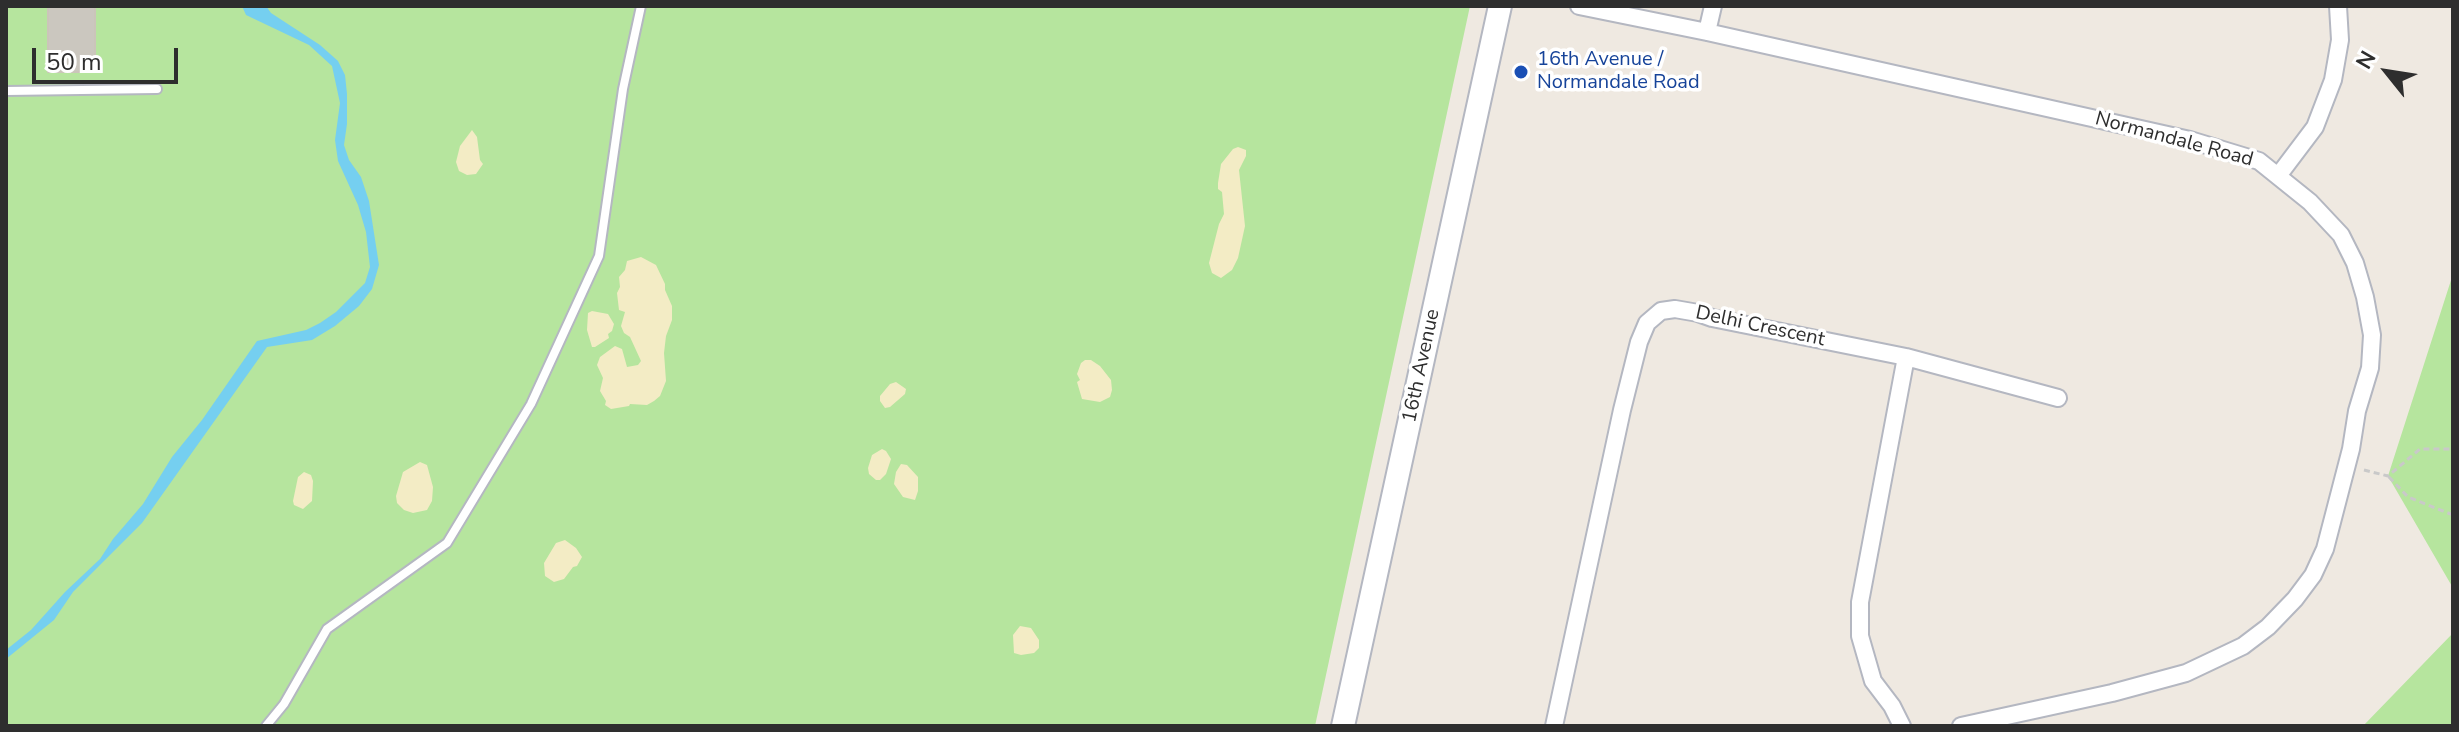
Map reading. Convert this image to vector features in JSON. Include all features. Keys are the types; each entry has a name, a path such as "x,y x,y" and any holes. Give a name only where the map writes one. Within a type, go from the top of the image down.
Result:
{"main road":[{"name":"16th Avenue","path":"1343,726 1500,6"}],"street":[{"name":"Normandale Road","path":"1579,6 2190,140 2259,161 2310,202 2341,235 2355,263 2365,297 2372,335 2370,368 2325,549 2313,575 2295,599 2268,627 2243,646 2213,662 2156,682 1961,726"},
{"path":"1707,32 1713,6"},
{"path":"2278,176 2315,127 2333,80 2340,40 2338,6"},
{"name":"Delhi Crescent","path":"1554,726 1622,410 1639,342 1647,323 1661,311 1675,309 1906,357"},
{"path":"1902,726 1892,706 1873,681 1860,636 1860,602 1906,357 2058,398"}],"lane":[{"path":"266,726 284,704 327,629 447,543 531,404 599,256 623,89 641,6"},
{"path":"6,91 157,89"}],"path":[{"path":"2388,476 2420,449 2453,449"},
{"path":"2347,466 2388,476 2408,497 2453,515"}],"green space":[{"path":"6,6 1470,6 1315,726 6,726"},
{"path":"2453,274 2453,588 2388,476"},
{"path":"2453,633 2453,726 2363,726"}],"sand":[{"path":"472,130 477,137 483,164 476,174 467,175 459,171 456,162 460,146"},
{"path":"1238,147 1246,150 1239,170 1245,226 1238,258 1232,270 1221,278 1212,273 1209,263 1224,214 1218,183 1221,164"},
{"path":"641,257 656,265 672,306 664,353 666,381 660,396 647,405 630,404 611,409 605,405 600,391 603,378 597,365 600,357 615,346 622,349 627,367 638,365 641,361 621,326 625,312 619,310 617,293 619,277 627,261"},
{"path":"588,313 608,314 614,324 609,338 595,347 592,347 587,330"},
{"path":"1085,360 1100,366 1111,380 1110,397 1100,402 1082,399 1077,374"},
{"path":"896,382 906,389 905,394 885,408 880,396 890,384"},
{"path":"882,449 891,459 886,474 876,480 869,474 868,468 872,455"},
{"path":"420,462 427,465 433,487 432,501 427,510 413,513 397,503 396,496 403,472"},
{"path":"901,464 907,465 918,477 915,500 903,497 894,484"},
{"path":"304,472 311,475 313,481 312,501 303,509 294,505 293,501 298,477"},
{"path":"565,540 582,557 564,579 554,582 545,576 544,563 556,543"},
{"path":"1020,626 1031,628 1039,640 1039,648 1034,653 1014,653 1013,635"}],"water":[{"path":"242,6 266,6 271,13 320,45 338,61 345,75 347,124 344,145 349,160 361,177 369,201 379,265 372,289 359,306 312,340 267,347 142,523 73,592 54,620 6,659 6,650 31,630 100,559 143,504 172,457 257,341 306,330 320,323 336,312 365,283 370,267 366,232 358,205 338,161 335,140 340,103 332,66 309,45 246,15"}],"building":[{"path":"48,6 95,6 95,72 48,72"}],"place":[{"name":"16th Avenue / Normandale Road","path":"1521,72"}]}
